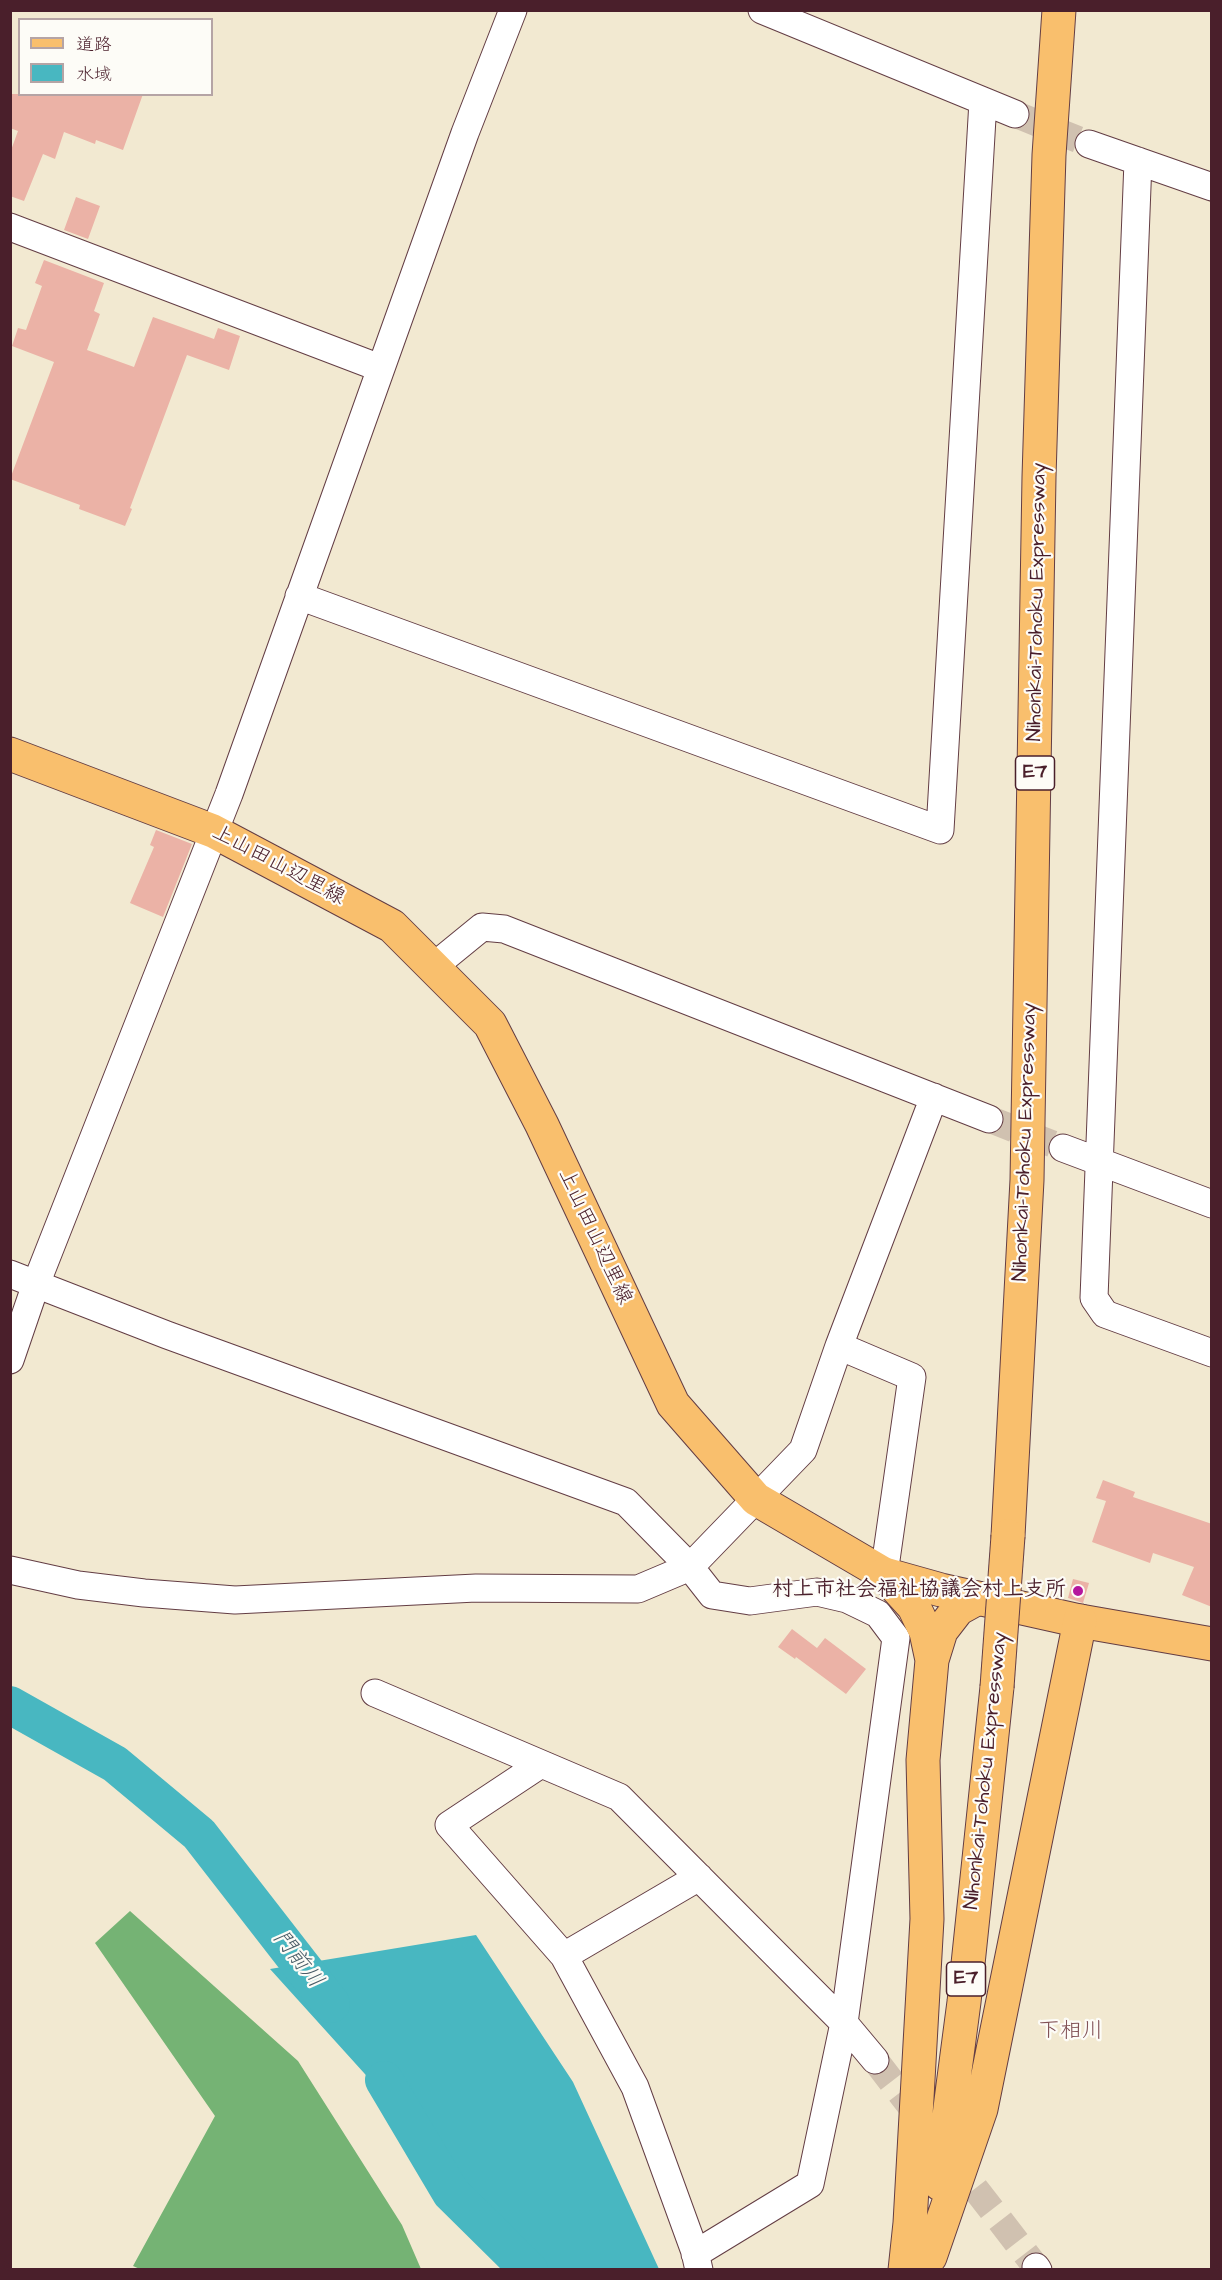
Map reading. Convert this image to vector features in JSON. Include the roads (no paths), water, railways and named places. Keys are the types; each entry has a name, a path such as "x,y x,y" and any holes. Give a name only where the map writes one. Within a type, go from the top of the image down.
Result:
{"main road":[{"name":"Nihonkai-Tohoku Expressway","path":"921,2265 964,2002 997,1687 1008,1536 1027,1180 1039,477 1048,155 1059,10"},
{"name":"上山田山辺里線","path":"10,754 213,831 392,926 490,1024 542,1125 673,1404 756,1499 884,1574 1080,1622 1212,1644"},
{"path":"884,1574 914,1606 926,1632 932,1660"},
{"path":"921,2265 910,2223 927,1919 923,1760 932,1660 941,1630 958,1609 978,1598"},
{"path":"921,2265 981,2109 1080,1622"}],"street":[{"path":"10,1360 36,1284 229,794 465,133 513,10"},
{"path":"762,10 1015,114"},
{"path":"299,596 940,830 983,101"},
{"path":"1089,144 1212,187"},
{"path":"1138,161 1094,1298 1105,1314 1212,1353"},
{"path":"10,227 380,368"},
{"path":"433,968 482,927 504,929 989,1119"},
{"path":"10,1570 78,1585 235,1600 476,1588 638,1589 690,1567 803,1450 839,1346 934,1097"},
{"path":"1063,1148 1212,1204"},
{"path":"10,1274 167,1335 626,1502 690,1567 712,1595 750,1602 817,1592 847,1599 878,1614 896,1638 844,2023 810,2184 697,2261 635,2087 564,1956 449,1825 541,1764"},
{"path":"839,1346 912,1377 884,1574"},
{"path":"375,1693 619,1797 844,2023 875,2060"},
{"path":"564,1956 699,1877"}],"water":[{"path":"476,1935 573,2082 659,2269 507,2269 477,2198 270,1969"}],"waterway":[{"name":"門前川","path":"10,1705 115,1764 199,1834 331,2004"},
{"name":"門前川","path":"384,2080 451,2193 529,2270"}],"tunnel":[{"path":"1015,114 1089,144"},
{"path":"989,1119 1063,1148"},
{"path":"875,2060 922,2121"},
{"path":"950,2156 1036,2267"}],"place":[{"name":"村上市社会福祉協議会村上支所","path":"1078,1591"}],"district":[{"name":"下相川","path":"1071,2032"}]}
